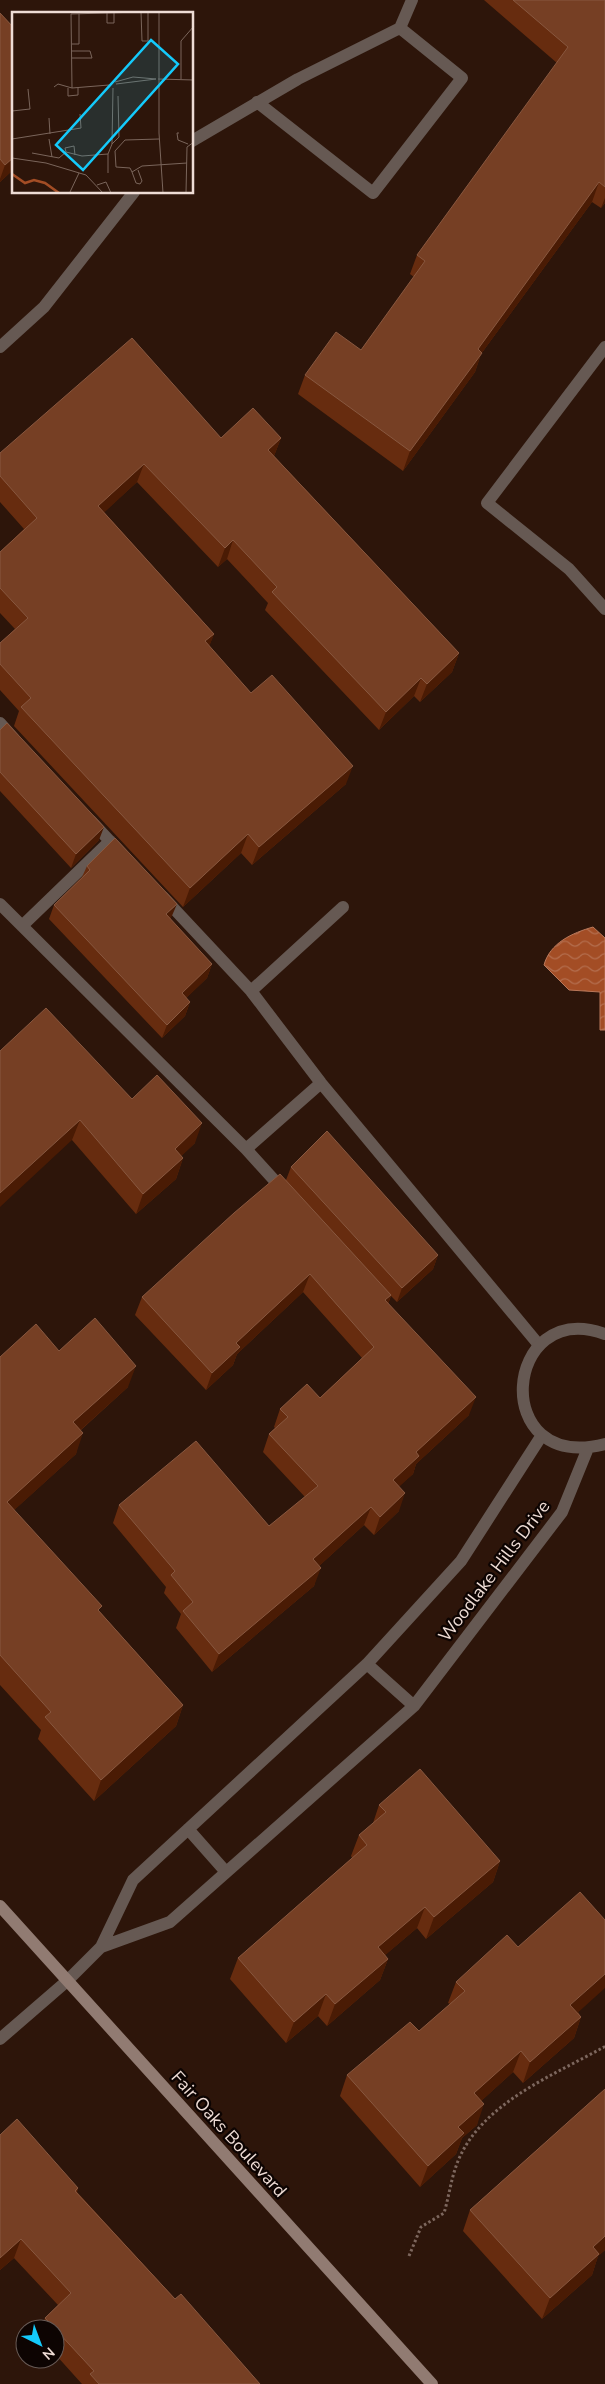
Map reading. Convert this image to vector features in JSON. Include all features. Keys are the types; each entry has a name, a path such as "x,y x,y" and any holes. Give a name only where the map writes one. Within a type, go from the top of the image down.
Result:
{"main road":[{"name":"Fair Oaks Boulevard","path":"0,1906 432,2384"}],"street":[{"path":"194,140 257,102 400,28 412,0"},
{"path":"257,102 373,193 462,78 400,28"},
{"path":"0,347 44,307 132,194"},
{"path":"605,347 487,503 569,569 605,609"},
{"path":"0,723 26,751"},
{"path":"84,813 130,862"},
{"path":"22,926 110,841"},
{"path":"157,891 251,991 321,1083 539,1345"},
{"path":"0,904 246,1149 293,1200"},
{"path":"251,991 343,907"},
{"path":"246,1149 321,1083"},
{"path":"605,1334 592,1329 573,1329 555,1335 539,1345 528,1362 521,1381 522,1401 529,1420 542,1436 572,1448 588,1448 605,1444"},
{"name":"Woodlake Hills Drive","path":"0,2039 67,1981 101,1947 133,1880 367,1664 462,1561 542,1436"},
{"name":"Woodlake Hills Drive","path":"101,1947 170,1922 414,1706 562,1512 588,1448"},
{"path":"367,1664 414,1706"},
{"path":"188,1829 226,1872"}],"path":[{"path":"408,2256 421,2227 444,2214 458,2161 480,2126 500,2106 604,2047 605,2049"}],"water":[{"path":"593,927 605,938 605,1030 600,1030 600,992 569,990 544,965 551,951 563,940 577,932"}],"building":[{"path":"513,0 605,0 605,187 599,182 478,349 482,353 410,451 305,375 336,332 361,350 425,261 417,255 568,47"},
{"path":"0,13 12,26 12,159 5,165 0,159"},
{"path":"132,338 221,438 253,408 281,438 268,450 459,653 427,684 421,678 386,712 272,592 277,587 233,540 225,548 144,464 98,506 214,634 205,641 251,693 272,675 353,766 259,847 248,834 190,888 21,707 31,698 0,664 0,643 28,618 0,588 0,552 37,518 0,476 0,453"},
{"path":"7,723 104,827 76,854 0,772 0,730"},
{"path":"115,838 177,904 166,914 212,964 182,993 190,1002 167,1025 54,905 90,870 87,866"},
{"path":"46,1008 132,1099 157,1075 202,1123 175,1149 183,1158 143,1194 80,1120 0,1193 0,1051"},
{"path":"327,1131 438,1255 402,1288 291,1167"},
{"path":"280,1174 391,1295 385,1300 476,1397 416,1452 419,1456 393,1480 405,1493 380,1517 371,1507 313,1559 321,1568 219,1654 183,1611 193,1602 171,1575 175,1571 119,1505 196,1441 269,1526 318,1486 269,1434 288,1417 280,1409 307,1384 320,1398 374,1347 310,1274 236,1343 240,1347 212,1373 142,1297"},
{"path":"95,1318 136,1366 73,1422 83,1433 7,1502 102,1606 98,1610 183,1705 101,1780 45,1717 51,1712 0,1655 0,1357 36,1324 59,1351"},
{"path":"420,1769 500,1861 434,1917 425,1907 378,1947 388,1959 335,2004 326,1994 294,2022 238,1958 367,1845 359,1835 386,1812 379,1805"},
{"path":"580,1892 605,1920 605,1974 570,2005 581,2017 530,2062 521,2051 474,2093 484,2104 458,2127 464,2133 428,2166 347,2075 410,2022 419,2031 465,1991 456,1982 507,1935 518,1947"},
{"path":"605,2089 605,2236 593,2247 599,2254 550,2298 470,2210"},
{"path":"17,2119 78,2188 75,2191 175,2299 181,2294 260,2384 99,2384 90,2374 94,2371 65,2340 65,2319 45,2318 71,2293 21,2239 0,2258 0,2135"}]}
